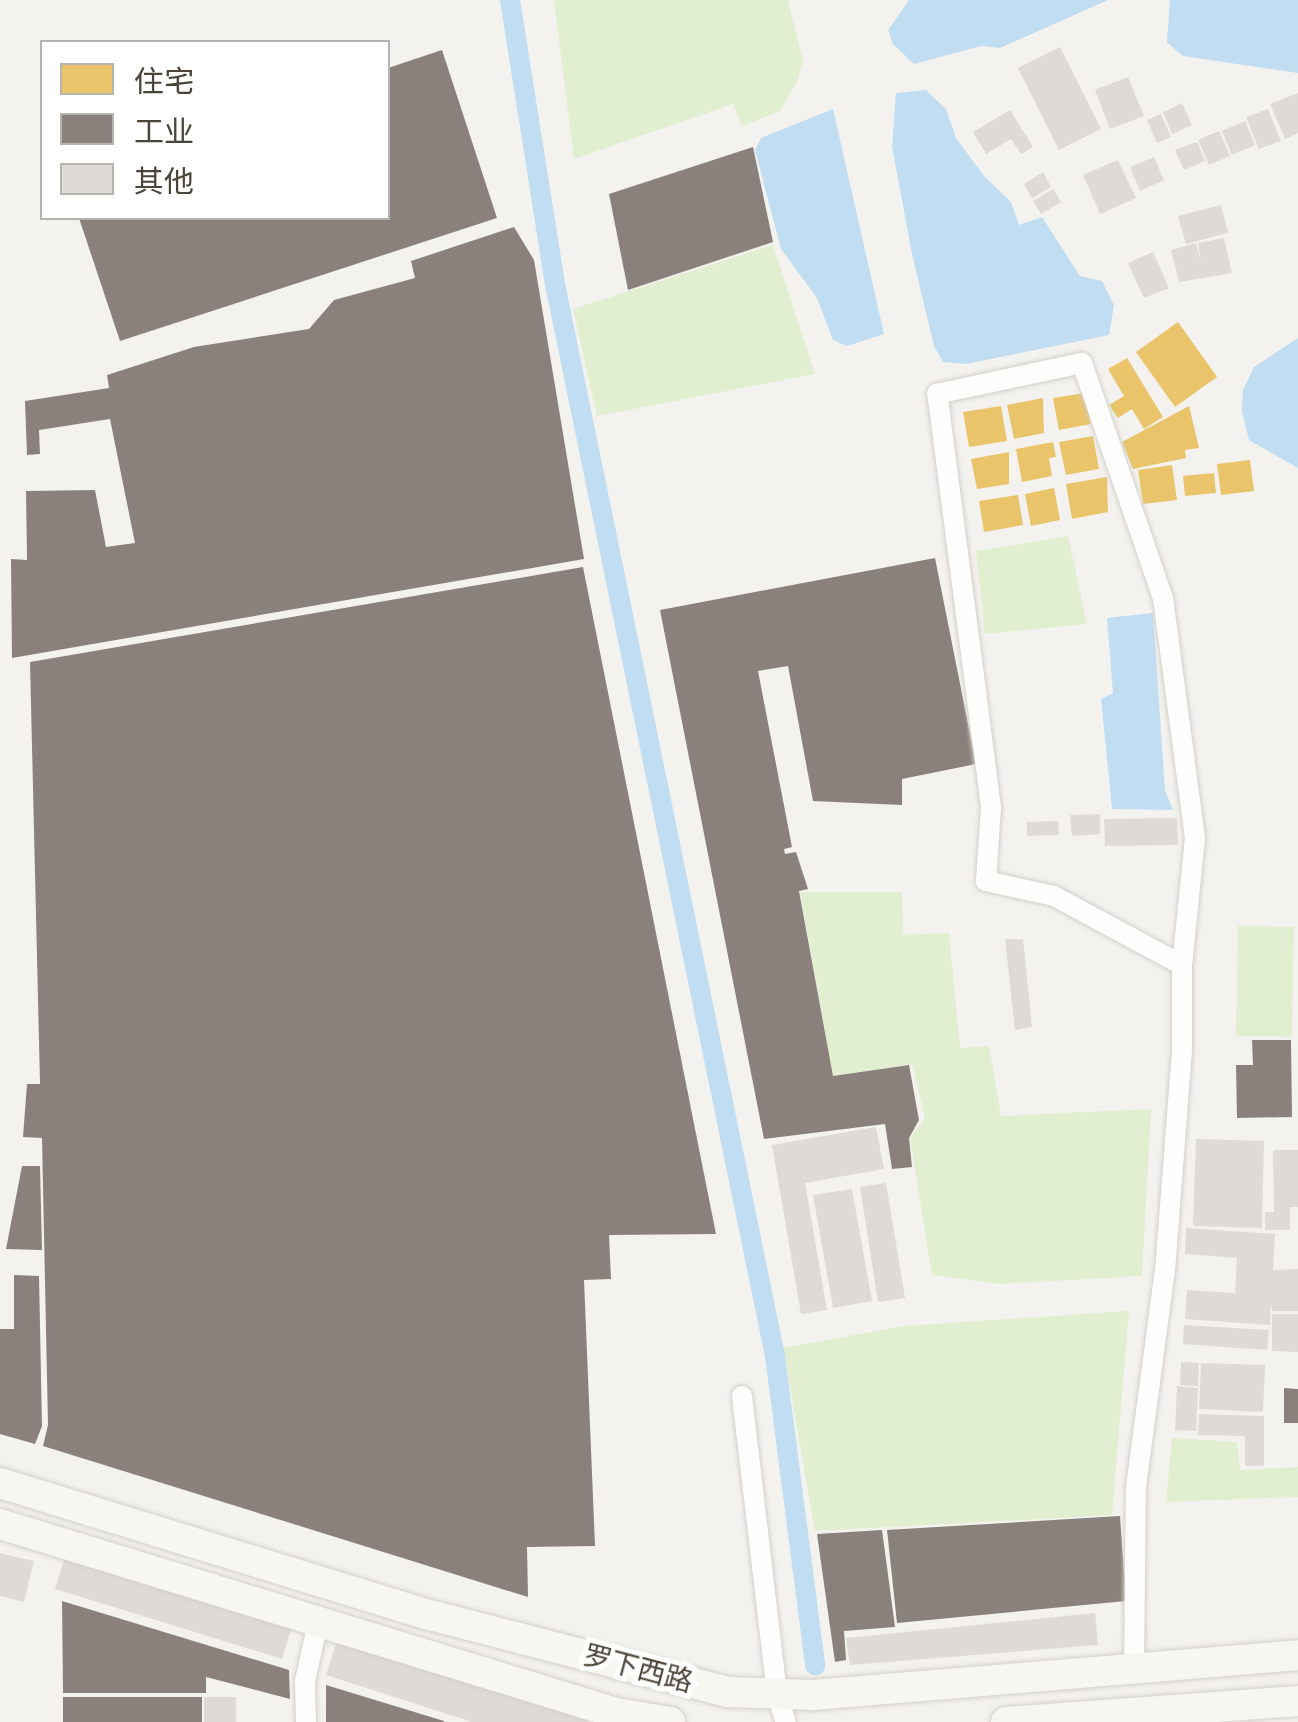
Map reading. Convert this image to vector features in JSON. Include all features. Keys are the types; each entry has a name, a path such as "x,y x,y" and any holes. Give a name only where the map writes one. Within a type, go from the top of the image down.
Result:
{"main road":[{"name":"罗下西路","path":"0,1483 426,1614 782,1708 1134,1668 1298,1655"},
{"name":"罗下西路","path":"0,1524 616,1713 670,1722"},
{"path":"1006,1722 1298,1701"}],"street":[{"path":"1134,1668 1136,1487 1164,1271 1182,1050 1182,965 1195,838 1163,598 1082,363 937,394 991,807 986,881 1054,896 1182,965"},
{"path":"742,1396 782,1708"},
{"path":"306,1722 305,1681 318,1623"}],"green space":[{"path":"554,0 788,0 803,61 797,82 780,111 742,126 733,104 574,159"},
{"path":"773,245 815,374 597,416 573,309"},
{"path":"1068,536 1087,624 985,634 976,551"},
{"path":"800,892 902,892 903,933 898,935 949,933 960,1048 989,1046 1001,1116 1151,1109 1142,1276 1000,1284 932,1275 910,1138 925,1118 912,1064 833,1076"},
{"path":"1238,926 1294,927 1292,1037 1236,1036"},
{"path":"1129,1311 1112,1515 815,1531 783,1348 904,1326"},
{"path":"1172,1438 1237,1442 1240,1470 1298,1467 1298,1497 1166,1502"}],"water":[{"path":"909,0 1108,0 1000,48 981,46 914,64 893,44 888,30"},
{"path":"1170,0 1298,0 1298,73 1183,56 1167,42"},
{"path":"926,90 946,109 956,138 984,176 1011,202 1019,225 1042,217 1080,276 1102,281 1114,305 1109,335 966,364 943,362 934,346 912,254 892,147 896,93"},
{"path":"833,109 884,334 847,346 833,340 817,298 781,249 755,150 761,138"},
{"path":"1298,338 1298,468 1249,440 1242,411 1243,390 1254,367"},
{"path":"1153,613 1165,790 1173,810 1112,809 1101,699 1113,693 1107,618"}],"building: 住宅":[{"path":"1178,322 1217,377 1175,407 1136,352"},
{"path":"1127,358 1163,417 1144,429 1132,409 1118,418 1109,405 1124,396 1108,369"},
{"path":"1085,393 1091,424 1059,430 1053,398"},
{"path":"1043,398 1044,433 1014,439 1007,405"},
{"path":"1001,406 1007,441 969,447 963,412"},
{"path":"1189,406 1199,448 1185,450 1186,458 1133,469 1122,442"},
{"path":"1093,436 1099,469 1066,475 1059,442"},
{"path":"1053,442 1056,457 1049,458 1052,476 1022,482 1016,449"},
{"path":"1009,452 1009,484 977,489 971,459"},
{"path":"1250,460 1254,491 1221,495 1217,464"},
{"path":"1172,465 1177,500 1143,504 1138,470"},
{"path":"1214,473 1216,493 1185,496 1183,476"},
{"path":"1107,477 1108,512 1072,519 1066,484"},
{"path":"1054,488 1060,520 1031,526 1025,494"},
{"path":"1018,495 1023,525 984,532 979,501"}],"building: 工业":[{"path":"442,50 497,218 120,341 80,220 390,220 390,67"},
{"path":"753,147 773,242 628,290 609,194"},
{"path":"514,227 534,260 584,559 12,658 11,559 27,560 26,491 95,490 106,547 135,543 110,419 39,430 40,454 27,455 25,401 109,388 107,375 194,347 309,329 334,300 415,278 411,261"},
{"path":"935,558 976,764 902,779 902,805 813,801 788,666 758,671 792,847 784,849 785,854 796,852 808,889 799,891 833,1076 909,1065 919,1120 909,1138 912,1167 892,1169 885,1124 764,1139 660,610"},
{"path":"583,567 716,1234 609,1235 611,1279 584,1280 595,1546 527,1547 528,1597 43,1446 48,1425 42,1138 23,1137 27,1084 40,1084 30,662"},
{"path":"1252,1040 1291,1040 1292,1117 1237,1118 1236,1065 1253,1065"},
{"path":"22,1166 40,1166 42,1250 6,1249"},
{"path":"14,1275 39,1276 42,1426 35,1444 0,1434 0,1329 14,1329"},
{"path":"1284,1388 1298,1389 1298,1423 1284,1423"},
{"path":"1120,1516 1126,1601 897,1623 887,1530"},
{"path":"882,1530 895,1627 844,1631 846,1660 835,1662 817,1534"},
{"path":"62,1601 289,1670 290,1699 206,1677 206,1693 63,1693"},
{"path":"326,1685 444,1721 444,1722 326,1722"},
{"path":"63,1697 202,1697 202,1722 63,1722"}],"building: 其他":[{"path":"1060,47 1101,129 1059,150 1018,68"},
{"path":"1128,77 1144,116 1110,129 1095,90"},
{"path":"1298,93 1298,133 1285,139 1270,104"},
{"path":"1182,103 1192,125 1172,134 1163,112"},
{"path":"1268,109 1281,141 1259,149 1246,117"},
{"path":"1010,110 1033,147 1021,154 1011,139 986,154 973,132"},
{"path":"1161,114 1171,137 1157,143 1147,120"},
{"path":"1245,121 1255,145 1232,155 1222,131"},
{"path":"1219,131 1230,156 1209,165 1198,140"},
{"path":"1197,142 1205,161 1184,170 1175,150"},
{"path":"1154,157 1164,180 1140,191 1130,167"},
{"path":"1118,160 1136,198 1100,214 1083,175"},
{"path":"1043,172 1051,187 1032,198 1024,184"},
{"path":"1053,189 1061,202 1041,214 1033,201"},
{"path":"1221,205 1228,233 1186,244 1178,216"},
{"path":"1224,238 1232,273 1179,282 1171,250 1196,243 1201,262 1198,243"},
{"path":"1153,252 1169,288 1144,298 1128,263"},
{"path":"1100,814 1100,834 1072,836 1070,815"},
{"path":"1177,818 1178,845 1105,846 1104,819"},
{"path":"1058,821 1059,835 1027,836 1027,822"},
{"path":"1005,939 1023,939 1032,1027 1015,1030"},
{"path":"876,1127 884,1169 805,1183 827,1310 801,1314 772,1145"},
{"path":"1196,1139 1264,1141 1262,1228 1193,1226"},
{"path":"1273,1150 1298,1150 1298,1207 1290,1207 1290,1230 1265,1230 1265,1212 1274,1212"},
{"path":"886,1183 905,1298 878,1302 860,1187"},
{"path":"852,1189 872,1301 833,1308 813,1195"},
{"path":"1186,1228 1275,1234 1273,1270 1298,1269 1298,1311 1272,1311 1271,1303 1270,1325 1185,1319 1187,1290 1235,1293 1237,1258 1185,1254"},
{"path":"1272,1314 1298,1314 1298,1352 1272,1351"},
{"path":"1184,1325 1269,1330 1267,1350 1183,1344"},
{"path":"1181,1362 1199,1363 1198,1386 1180,1385"},
{"path":"1201,1363 1265,1365 1263,1412 1199,1409"},
{"path":"1177,1386 1198,1388 1196,1431 1175,1430"},
{"path":"1199,1414 1264,1416 1264,1466 1245,1466 1245,1436 1198,1435"},
{"path":"0,1553 34,1561 24,1602 0,1596"},
{"path":"65,1557 292,1627 282,1659 55,1589"},
{"path":"1095,1613 1098,1645 850,1665 846,1638"},
{"path":"337,1641 588,1722 472,1722 326,1675"},
{"path":"204,1697 236,1697 236,1722 204,1722"}],"waterway":[{"path":"510,0 556,289 775,1356 815,1665"}]}
